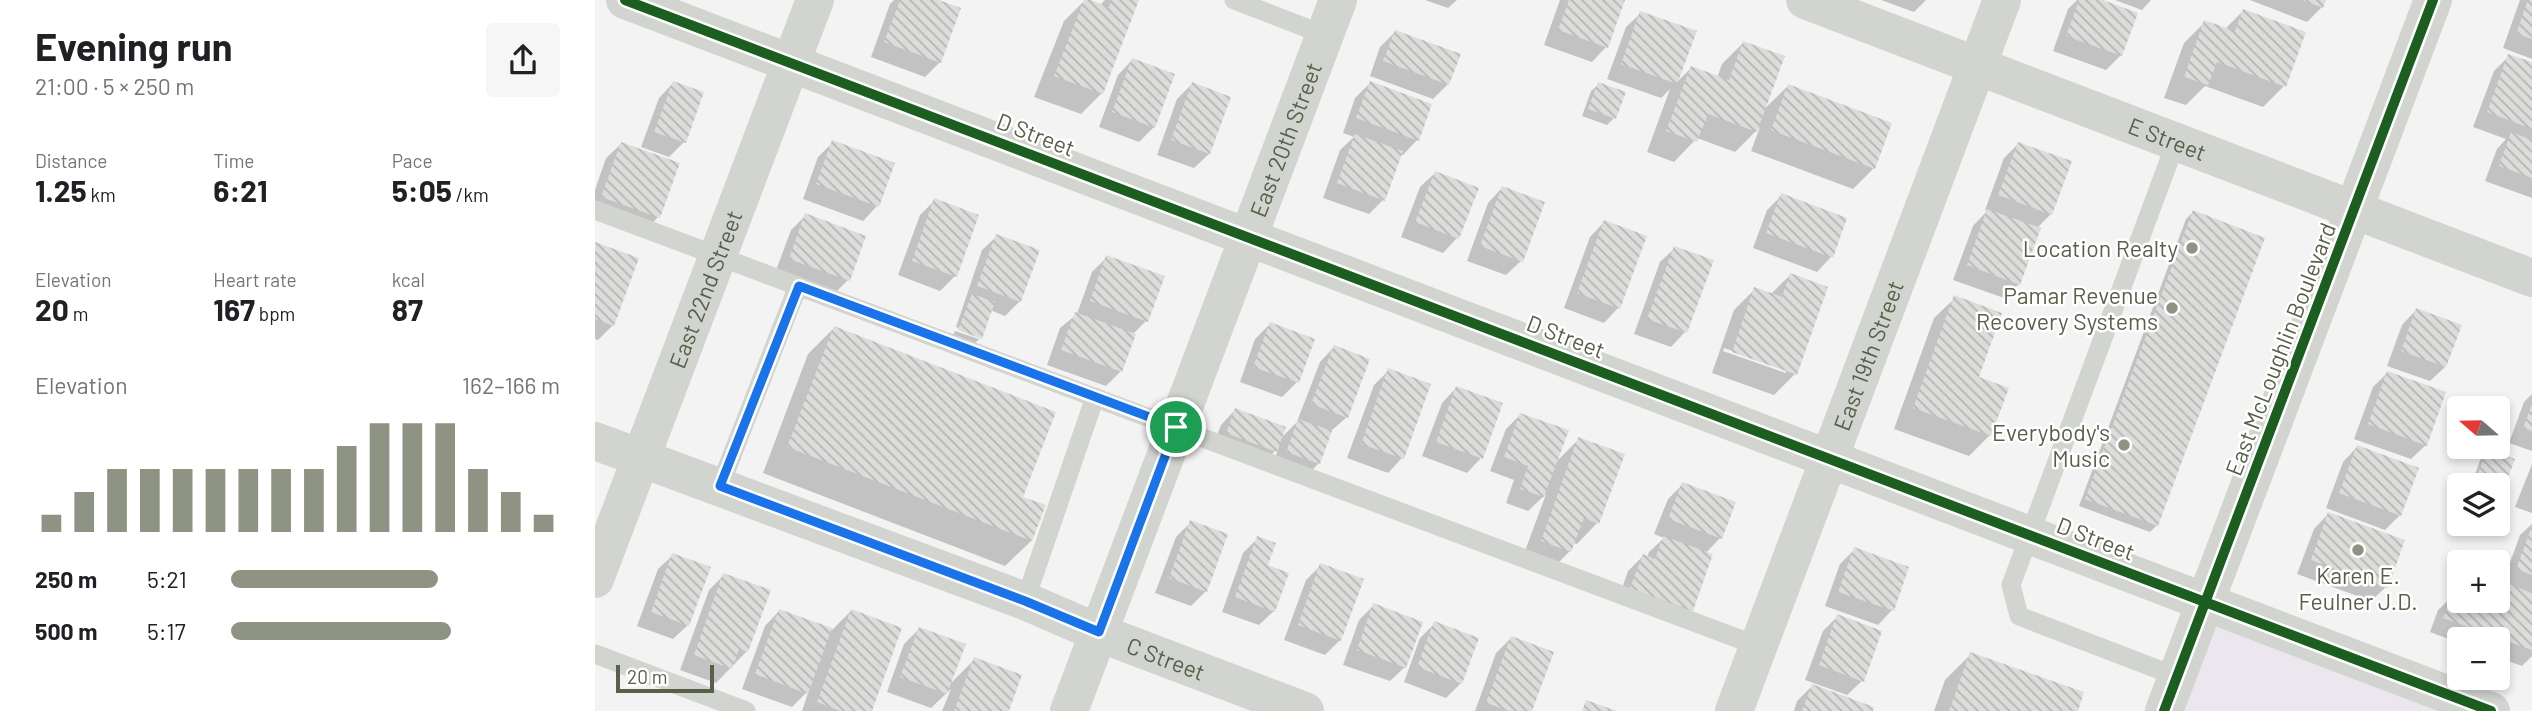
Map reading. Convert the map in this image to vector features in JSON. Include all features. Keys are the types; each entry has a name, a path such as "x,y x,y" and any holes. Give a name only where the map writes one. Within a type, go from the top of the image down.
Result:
{"street":[{"name":"D Street","path":"625,0 2491,711"},
{"name":"East 22nd Street","path":"595,579 815,0"},
{"name":"E Street","path":"1805,0 2532,278"},
{"name":"East 19th Street","path":"1734,711 2002,0"},
{"name":"East McLoughlin Boulevard","path":"2171,694 2433,0"},
{"name":"East 20th Street","path":"1069,711 1331,17"},
{"name":"C Street","path":"595,441 1025,601 1305,711"}],"lane":[{"path":"1234,0 1331,17"},
{"path":"2171,694 2019,616 2011,585 2176,142"},
{"path":"595,210 1758,646"},
{"path":"720,486 799,286"},
{"path":"1025,601 1095,397"},
{"path":"595,654 745,711"}],"shaded area":[{"path":"2206,603 2491,711 2165,711"}],"building":[{"path":"900,0 939,0 961,8 941,63 884,42"},
{"path":"1084,0 1109,7 1112,0 1139,0 1103,94 1054,76"},
{"path":"1569,0 1625,0 1608,48 1558,30"},
{"path":"2079,0 2103,0 2138,13 2122,56 2066,36"},
{"path":"2302,0 2326,0 2323,8"},
{"path":"2528,0 2532,0 2532,39 2516,34"},
{"path":"2243,9 2306,32 2286,87 2217,62 2208,85 2184,77 2204,20 2235,31"},
{"path":"1640,11 1697,31 1677,84 1621,64"},
{"path":"1395,30 1461,54 1449,85 1383,61"},
{"path":"1743,41 1785,56 1757,132 1708,114 1697,142 1666,131 1691,66 1729,80"},
{"path":"2508,54 2532,62 2532,129 2487,112"},
{"path":"1132,58 1175,74 1155,128 1112,112"},
{"path":"673,81 704,92 686,143 654,132"},
{"path":"1370,81 1432,104 1419,141 1356,118"},
{"path":"1192,82 1231,97 1210,154 1171,140"},
{"path":"1598,82 1626,92 1616,119 1588,109"},
{"path":"1788,84 1892,123 1875,169 1771,130"},
{"path":"2511,132 2532,140 2532,178 2499,166"},
{"path":"1355,134 1403,151 1385,201 1337,183"},
{"path":"832,140 895,163 879,207 816,184"},
{"path":"621,142 680,163 660,218 601,197"},
{"path":"2018,142 2072,161 2052,215 1998,195"},
{"path":"1435,171 1479,188 1459,239 1415,222"},
{"path":"1502,186 1545,202 1523,262 1480,246"},
{"path":"1781,193 1847,218 1833,258 1766,233"},
{"path":"934,198 979,215 957,277 912,261"},
{"path":"1987,209 2041,228 2020,285 1967,265"},
{"path":"2193,210 2265,238 2158,526 2085,499"},
{"path":"805,213 866,236 850,281 789,259"},
{"path":"1604,220 1647,236 1620,309 1577,293"},
{"path":"996,234 1040,250 1021,302 977,286"},
{"path":"595,242 639,258 614,326 595,319"},
{"path":"1674,246 1714,260 1687,333 1647,319"},
{"path":"1106,255 1165,276 1148,322 1090,301"},
{"path":"1790,273 1828,287 1797,375 1732,352 1754,287 1782,297"},
{"path":"972,294 995,302 982,339 958,330"},
{"path":"1954,295 2002,313 1979,377 2009,388 1991,436 1913,408"},
{"path":"2416,308 2462,325 2446,367 2401,351"},
{"path":"1075,312 1136,334 1122,372 1061,350"},
{"path":"1270,322 1315,339 1299,383 1253,367"},
{"path":"834,326 1056,412 1023,497 1046,505 1032,541 787,447"},
{"path":"1334,345 1370,359 1348,418 1311,404"},
{"path":"1388,368 1431,384 1404,459 1361,444"},
{"path":"2387,371 2446,392 2427,446 2368,424"},
{"path":"1456,386 1503,403 1483,459 1436,442"},
{"path":"2532,404 2532,431 2523,428"},
{"path":"1235,408 1286,427 1277,452 1226,433"},
{"path":"1520,413 1569,430 1544,497 1520,489 1528,466 1504,457"},
{"path":"1298,419 1332,431 1320,464 1286,452"},
{"path":"1578,437 1625,454 1599,524 1584,518 1571,552 1541,541"},
{"path":"2357,445 2419,468 2401,516 2339,493"},
{"path":"2483,459 2515,459 2510,473 2478,473"},
{"path":"1682,482 1736,502 1722,539 1668,519"},
{"name":"Karen E. Feulner J.D.","path":"2328,512 2405,540 2388,588 2311,560"},
{"path":"1190,520 1228,534 1207,592 1169,578"},
{"path":"2532,526 2532,575 2516,569"},
{"path":"1257,536 1276,543 1268,565 1289,573 1275,612 1235,597"},
{"path":"1663,536 1713,554 1693,611 1630,588 1643,554 1655,559"},
{"path":"1854,547 1909,567 1894,611 1838,592"},
{"path":"672,553 711,567 689,626 651,612"},
{"path":"1320,563 1364,579 1341,641 1298,625"},
{"path":"723,573 771,590 748,652 739,649 732,669 694,655"},
{"path":"2510,585 2532,593 2532,650 2510,642 2510,627 2468,627 2443,618 2447,607 2447,613 2510,613"},
{"path":"1373,603 1423,622 1406,668 1357,650"},
{"path":"779,609 832,628 808,694 755,674"},
{"path":"851,609 902,628 872,711 840,711 817,702"},
{"path":"1837,614 1882,631 1864,682 1819,665"},
{"path":"1434,621 1479,638 1462,684 1417,667"},
{"path":"919,627 966,644 947,694 900,677"},
{"path":"1511,636 1554,652 1532,711 1509,711 1486,703"},
{"path":"1970,652 2084,692 2078,711 1949,711"},
{"path":"974,657 1022,675 1009,711 954,711"},
{"path":"1812,684 1874,707 1873,711 1802,711"},
{"path":"1586,700 1617,711 1582,711"}],"cycle path":[{"path":"625,0 2491,711"},
{"path":"2164,711 2433,0"}],"place":[{"name":"Location Realty","path":"2192,248"},
{"name":"Pamar Revenue Recovery Systems","path":"2172,308"},
{"name":"Everybody's Music","path":"2124,445"},
{"name":"Karen E. Feulner J.D.","path":"2358,550"}],"route":[{"path":"799,286 1176,427 1099,632 1025,601 720,486 799,286"}]}
